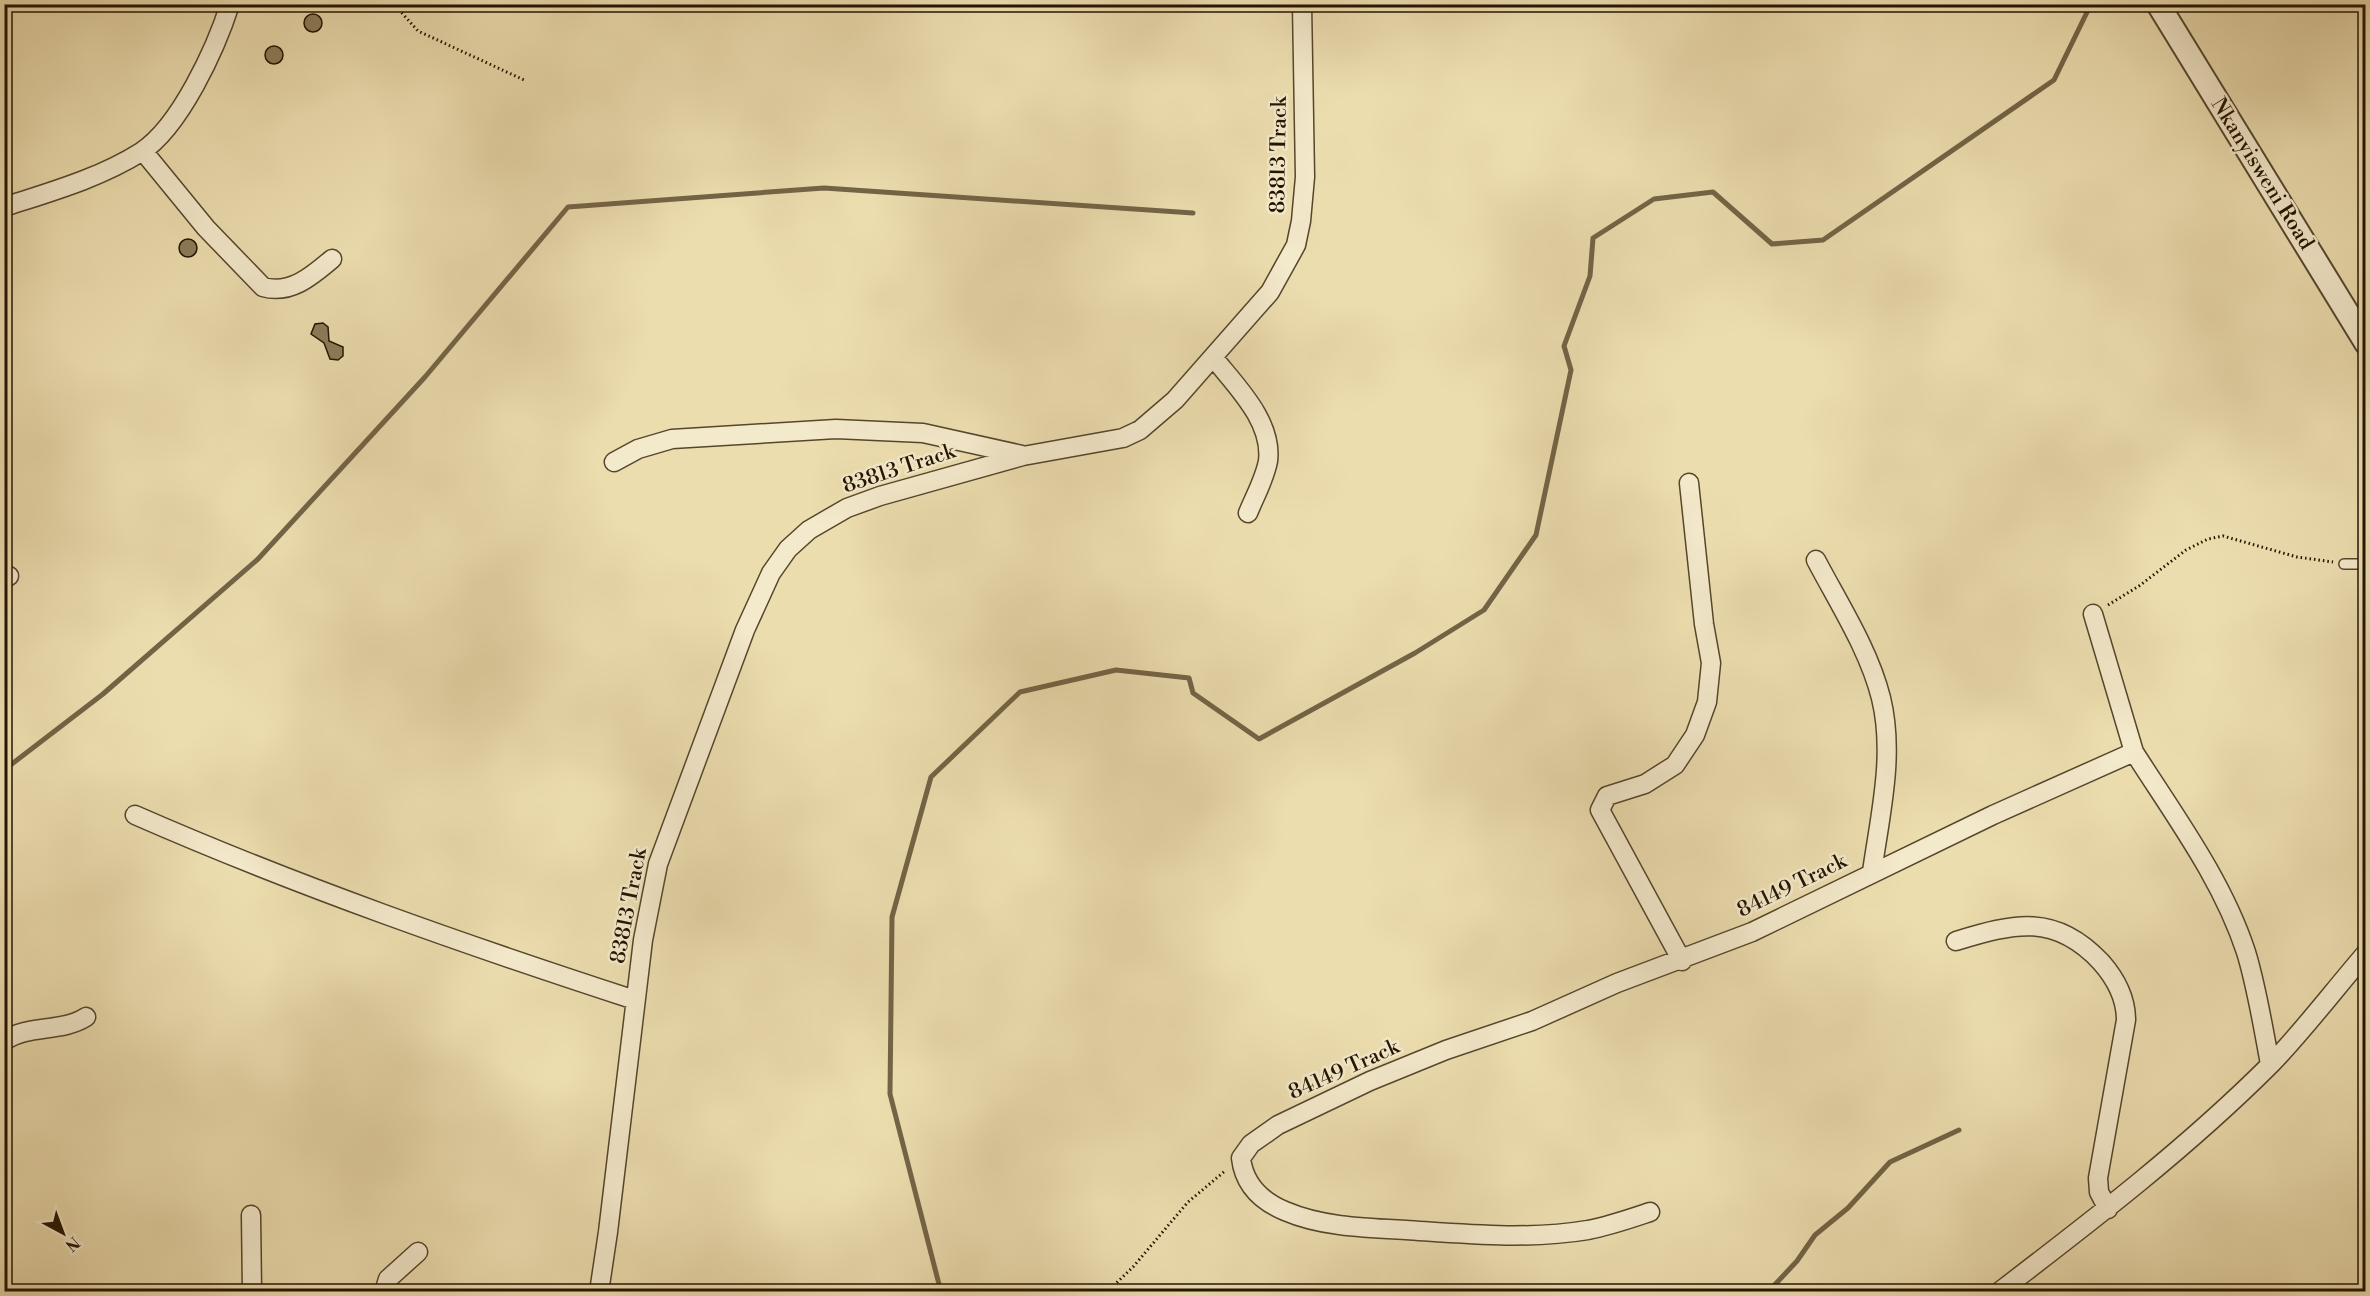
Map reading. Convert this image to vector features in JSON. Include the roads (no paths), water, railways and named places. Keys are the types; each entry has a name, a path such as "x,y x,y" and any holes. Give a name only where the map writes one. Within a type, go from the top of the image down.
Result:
{"street":[{"path":"4,207 72,185 143,151 168,125 202,74 230,4"},
{"name":"83813 Track","path":"599,1292 649,902 674,816 745,630 771,573 788,549 809,530 848,508 880,496 1023,456 1123,438 1140,430 1175,400 1270,292 1296,245 1305,177 1302,4"},
{"name":"Nkanyisweni Road","path":"2158,4 2366,343"},
{"path":"143,151 206,228 240,266 263,287 274,291 290,288 332,259"},
{"path":"1213,357 1252,407 1267,441 1268,460 1248,513"},
{"path":"614,462 638,449 672,439 836,429 923,433 1023,456"},
{"path":"1682,961 1600,810 1607,796 1645,784 1675,765 1695,735 1707,702 1712,663 1704,624 1689,483"},
{"path":"1816,560 1869,664 1881,699 1887,748 1885,784 1872,872"},
{"path":"2093,614 2134,752 2197,851 2246,951 2270,1064"},
{"name":"84149 Track","path":"1650,1212 1589,1230 1531,1235 1434,1232 1328,1223 1285,1211 1259,1196 1245,1180 1241,1158 1251,1144 1278,1125 1370,1081 1446,1050 1532,1021 1617,983 1682,961 1752,932 1872,872 2134,752"},
{"path":"135,815 210,848 498,955 635,1000"},
{"path":"1956,941 1994,929 2038,926 2067,934 2079,940 2117,984 2126,1004 2126,1020 2098,1178 2099,1192 2108,1209"},
{"path":"1999,1292 2108,1209 2177,1150 2270,1064 2366,953"},
{"path":"4,1041 22,1032 66,1027 86,1017"},
{"path":"251,1215 252,1292"},
{"path":"384,1292 388,1279 418,1252"}],"lane":[{"path":"2344,564 2366,564"}],"waterway":[{"path":"941,1292 890,1094 892,917 931,777 1020,692 1116,670 1189,678 1193,693 1259,739 1415,653 1484,610 1536,535 1571,370 1564,346 1590,276 1593,238 1654,199 1713,192 1772,244 1823,240 2054,80 2091,4"},
{"path":"4,770 103,694 258,559 425,377 568,207 824,188 1193,213"},
{"path":"1768,1292 1797,1261 1815,1235 1848,1208 1890,1162 1959,1130"}]}
